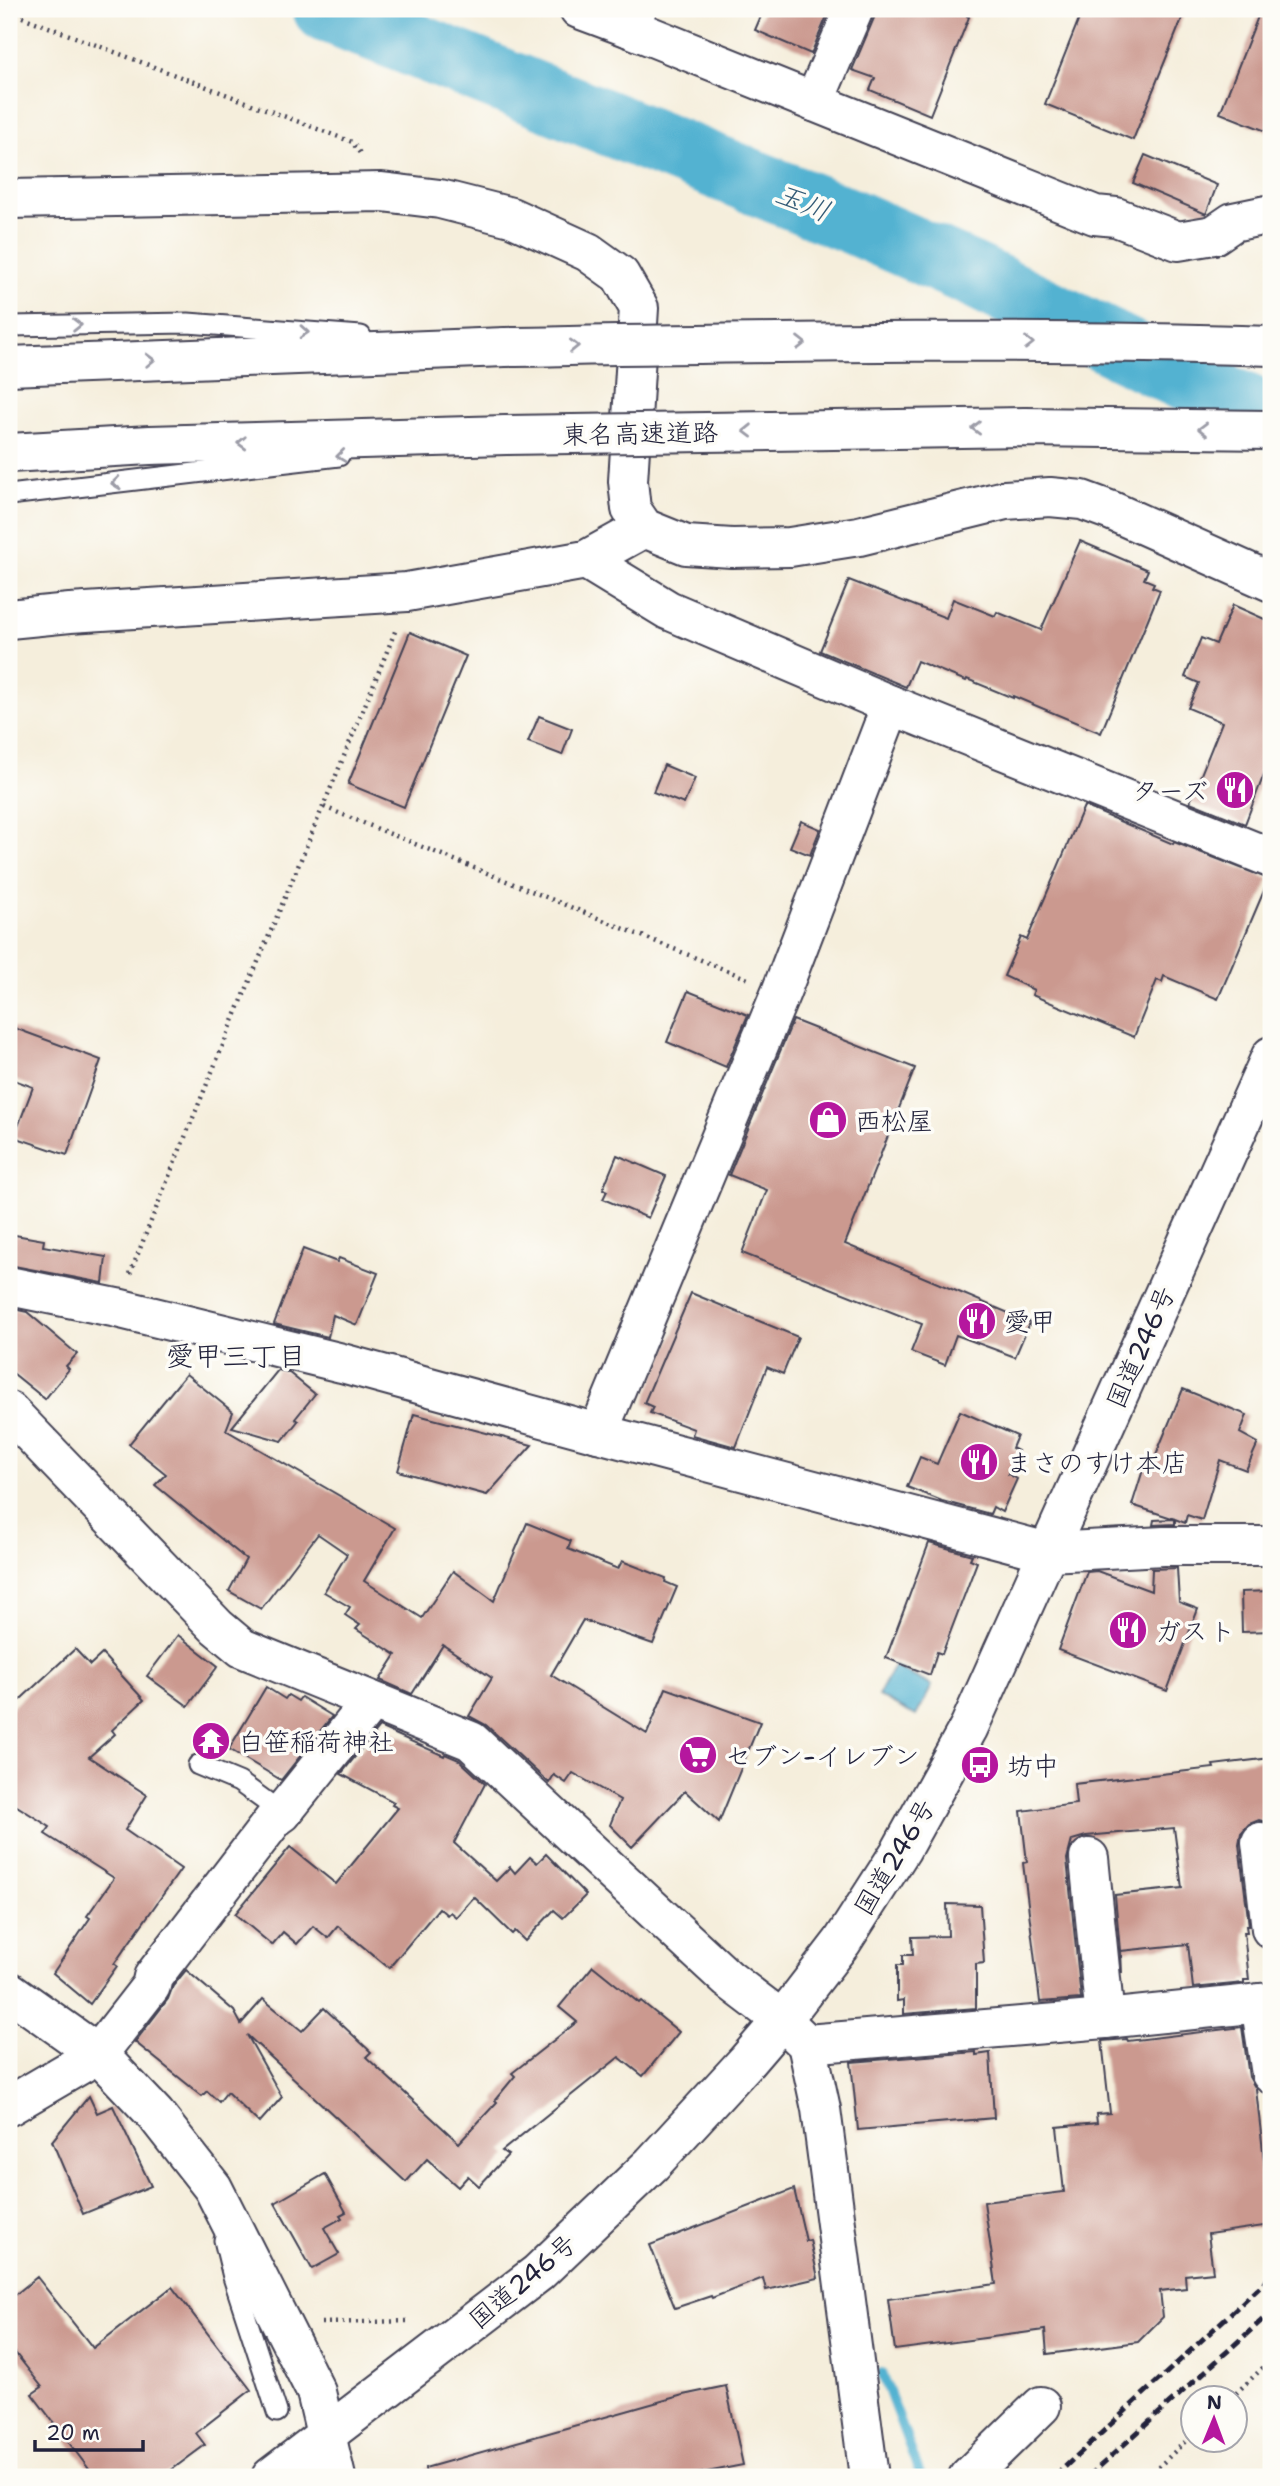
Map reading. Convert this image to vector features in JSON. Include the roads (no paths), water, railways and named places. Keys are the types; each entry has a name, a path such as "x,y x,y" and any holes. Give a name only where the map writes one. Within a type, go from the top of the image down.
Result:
{"main road":[{"path":"579,9 633,18 814,102 1095,215 1116,217 1178,241 1214,235 1233,222 1271,214"},
{"path":"814,102 854,9"},
{"path":"9,199 382,192 439,199 511,217 588,252 620,275 639,308 628,481 631,509 644,528 687,545 732,548 790,547 859,536 1005,500 1051,497 1082,500 1112,511 1271,582"},
{"path":"9,366 505,347 1156,342 1271,346"},
{"name":"東名高速道路","path":"9,453 150,445 506,435 1025,427 1271,430"},
{"path":"9,619 407,592 586,560 644,528"},
{"path":"586,560 668,610 891,705 1271,858"},
{"path":"598,1433 781,992 891,705"},
{"name":"国道246号","path":"271,2477 538,2273 652,2164 746,2062 795,2032 842,1941 901,1850 969,1727 1271,1056"},
{"path":"9,1286 117,1308 342,1363 1048,1552 1164,1546 1271,1546"},
{"path":"9,1411 217,1627 242,1648 471,1741 728,1979 795,2032 821,2109 869,2477"},
{"path":"9,2105 98,2054 250,1850 371,1702"},
{"path":"1261,1842 1271,1929"},
{"path":"1089,1858 1105,2020"},
{"path":"9,1991 98,2054 155,2114 213,2188 316,2392 335,2477"},
{"path":"795,2032 1105,2020 1266,2003 1271,2074"},
{"path":"968,2477 1041,2406"}],"lane":[{"path":"9,326 188,323 505,347"},
{"path":"9,495 197,475 506,435"},
{"path":"198,1765 239,1782 282,1813"},
{"path":"213,2188 233,2277 277,2412"}],"water":[{"path":"894,1666 932,1686 916,1716 878,1696"}],"waterway":[{"name":"玉川","path":"325,9 853,222 977,277 1181,377 1271,417"},
{"path":"882,2373 921,2477"}],"railway":[{"path":"1054,2477 1271,2276"},
{"path":"1088,2477 1271,2312"}],"place":[{"name":"ターズ","path":"1235,790"},
{"name":"西松屋","path":"828,1120"},
{"name":"愛甲","path":"977,1321"},
{"name":"まさのすけ本店","path":"979,1462"},
{"name":"ガスト","path":"1128,1630"},
{"name":"白笹稲荷神社","path":"211,1741"},
{"name":"セブン-イレブン","path":"698,1755"},
{"name":"坊中","path":"980,1765"}],"district":[{"name":"愛甲三丁目","path":"236,1356"}]}
